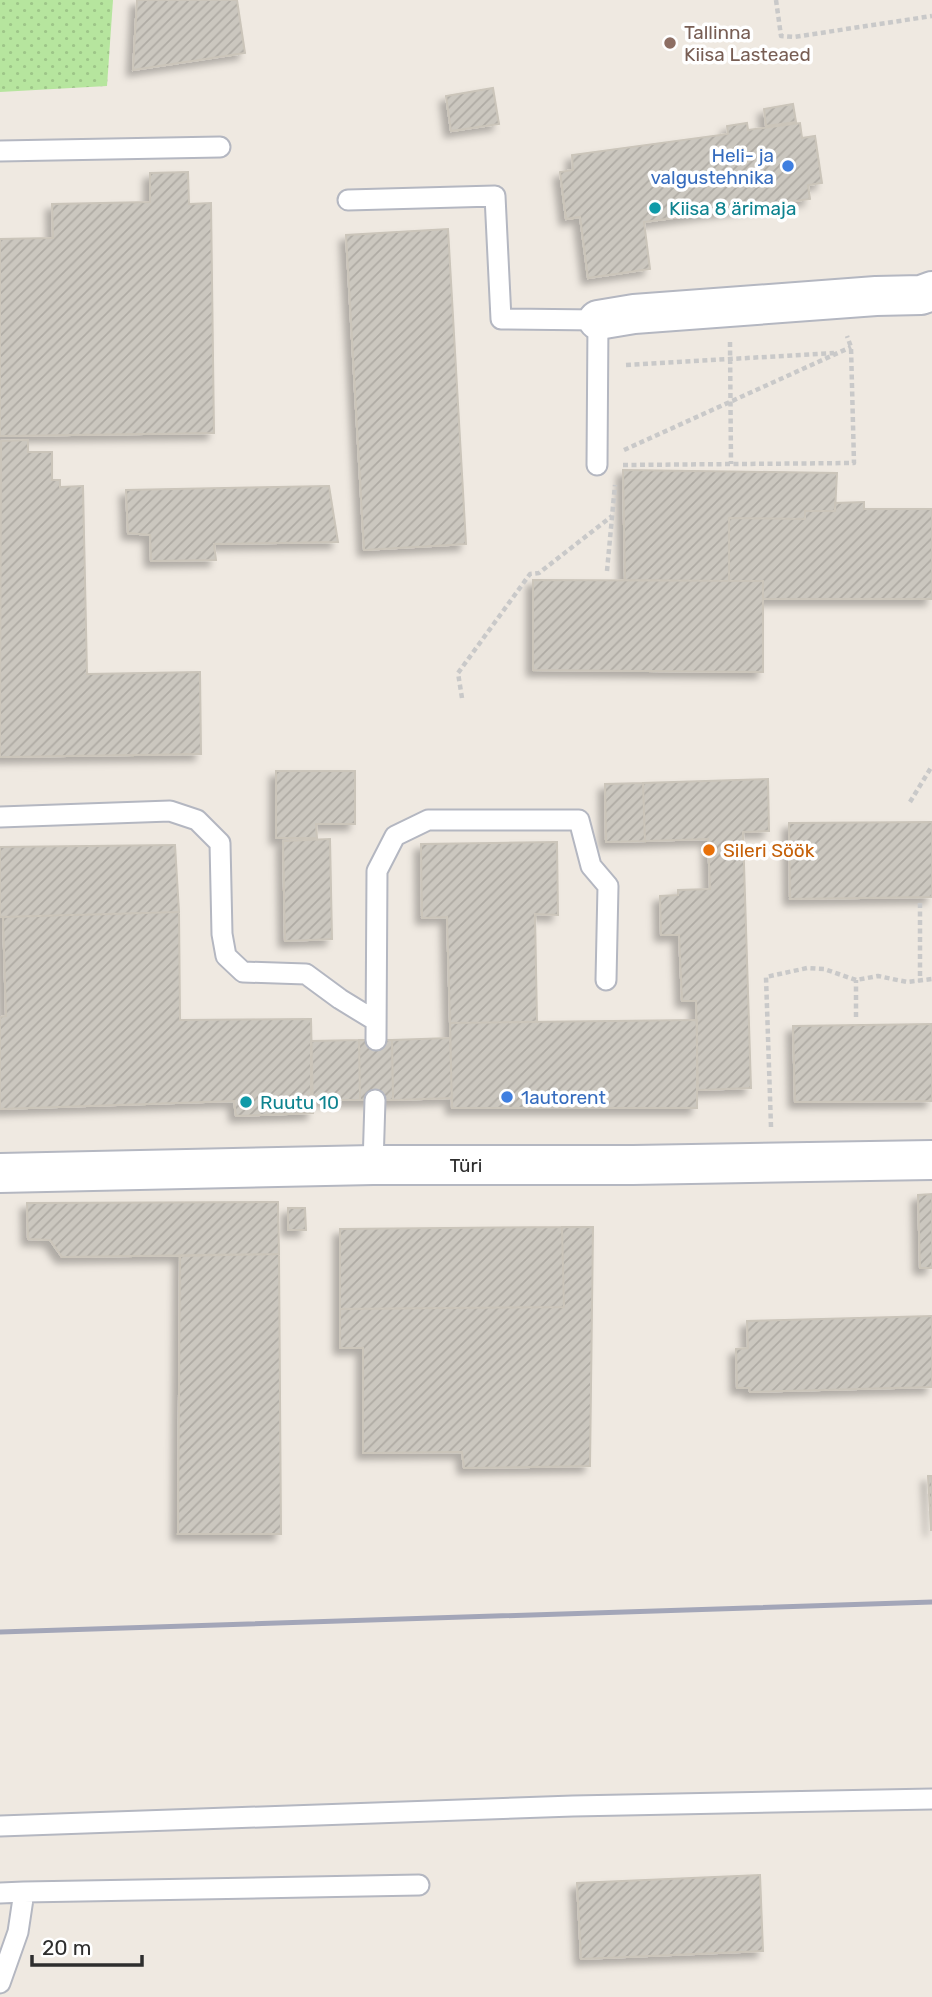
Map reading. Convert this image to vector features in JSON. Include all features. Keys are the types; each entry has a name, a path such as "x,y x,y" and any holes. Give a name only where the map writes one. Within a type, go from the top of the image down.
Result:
{"street":[{"path":"598,320 635,314 921,295 932,291"},
{"name":"Türi","path":"0,1173 373,1164 633,1165 932,1160"}],"lane":[{"path":"0,151 220,147"},
{"path":"348,200 495,195 501,319 598,320 597,465"},
{"path":"0,817 170,811 197,821 220,843 222,934 226,956 243,972 306,974 376,1030 377,871 396,836 428,820 579,820 591,866 608,886 606,980"},
{"path":"373,1164 375,1100"},
{"path":"0,1826 559,1807 932,1799"},
{"path":"0,1893 419,1885"},
{"path":"0,1983 18,1931 24,1892"}],"path":[{"path":"776,0 781,36 794,37 932,16"},
{"path":"597,465 854,463 851,347 832,300"},
{"path":"730,307 731,464"},
{"path":"617,454 851,347"},
{"path":"618,366 838,353"},
{"path":"462,698 458,673 530,574 539,573 612,516"},
{"path":"910,802 932,766"},
{"path":"920,904 920,982"},
{"path":"772,1163 766,977 807,968 824,969 856,980 878,976 907,982 932,979"},
{"path":"856,980 856,1017"}],"green space":[{"path":"0,0 113,0 107,86 0,92"}],"building":[{"path":"137,0 237,0 245,53 133,70"},
{"path":"493,88 499,124 451,131 446,96"},
{"path":"793,104 796,122 766,126 764,109"},
{"name":"Kiisa 8 ärimaja","path":"747,123 748,130 800,123 802,138 815,136 822,183 808,185 810,199 644,222 650,269 588,278 580,217 566,219 560,172 573,170 572,155 728,134 727,126"},
{"path":"188,172 189,204 211,203 214,433 0,436 0,239 53,238 52,204 150,202 150,173"},
{"path":"448,229 466,544 364,550 346,235"},
{"path":"28,440 28,452 52,452 52,480 60,480 60,487 83,486 87,674 200,672 201,754 0,757 1,441"},
{"path":"623,470 837,473 835,511 805,511 805,519 729,518 729,581 625,580"},
{"path":"329,486 338,542 214,544 216,560 151,561 150,535 128,533 126,490"},
{"path":"864,502 864,509 932,509 932,599 763,599 763,581 729,581 729,518 805,519 805,511 835,511 835,503"},
{"path":"533,580 763,581 763,672 533,670"},
{"path":"276,771 355,771 355,824 316,824 317,838 276,838"},
{"path":"768,779 769,831 743,832 751,1088 698,1090 696,1001 682,1001 679,935 661,935 660,896 678,895 678,890 710,889 708,839 645,841 643,783"},
{"path":"643,783 645,841 606,842 605,784"},
{"path":"932,822 932,897 790,899 789,823"},
{"path":"330,839 332,939 285,941 283,841"},
{"path":"557,842 558,915 535,914 537,1022 450,1023 447,917 422,918 421,844"},
{"path":"175,845 179,912 0,917 0,847"},
{"path":"179,912 180,1020 311,1019 313,1113 236,1116 234,1101 0,1109 0,1017 6,1016 3,917"},
{"path":"697,1020 697,1108 452,1108 450,1023"},
{"path":"932,1024 932,1101 795,1102 793,1026"},
{"path":"450,1038 452,1098 393,1100 392,1040"},
{"path":"359,1040 360,1100 311,1100 311,1041"},
{"path":"359,1040 392,1040 393,1100 360,1100"},
{"path":"932,1194 932,1268 920,1268 918,1195"},
{"path":"278,1202 279,1254 62,1257 50,1240 28,1239 27,1203"},
{"path":"288,1208 305,1208 306,1230 288,1230"},
{"path":"562,1227 593,1227 590,1466 464,1468 462,1452 363,1453 363,1348 340,1348 340,1309 564,1307"},
{"path":"562,1227 564,1307 340,1309 340,1229"},
{"path":"279,1254 281,1534 178,1534 180,1256"},
{"path":"932,1316 932,1387 750,1392 749,1388 737,1388 736,1349 748,1348 747,1321"},
{"path":"928,1476 932,1476 932,1530 931,1530"},
{"path":"760,1875 763,1951 581,1959 577,1883"}],"railway":[{"path":"0,1632 932,1602"}],"place":[{"name":"Tallinna Kiisa Lasteaed","path":"670,43"},
{"name":"Heli- ja valgustehnika","path":"788,166"},
{"name":"Kiisa 8 ärimaja","path":"655,208"},
{"name":"Sileri Söök","path":"709,850"},
{"name":"1autorent","path":"507,1097"},
{"name":"Ruutu 10","path":"246,1102"}]}
